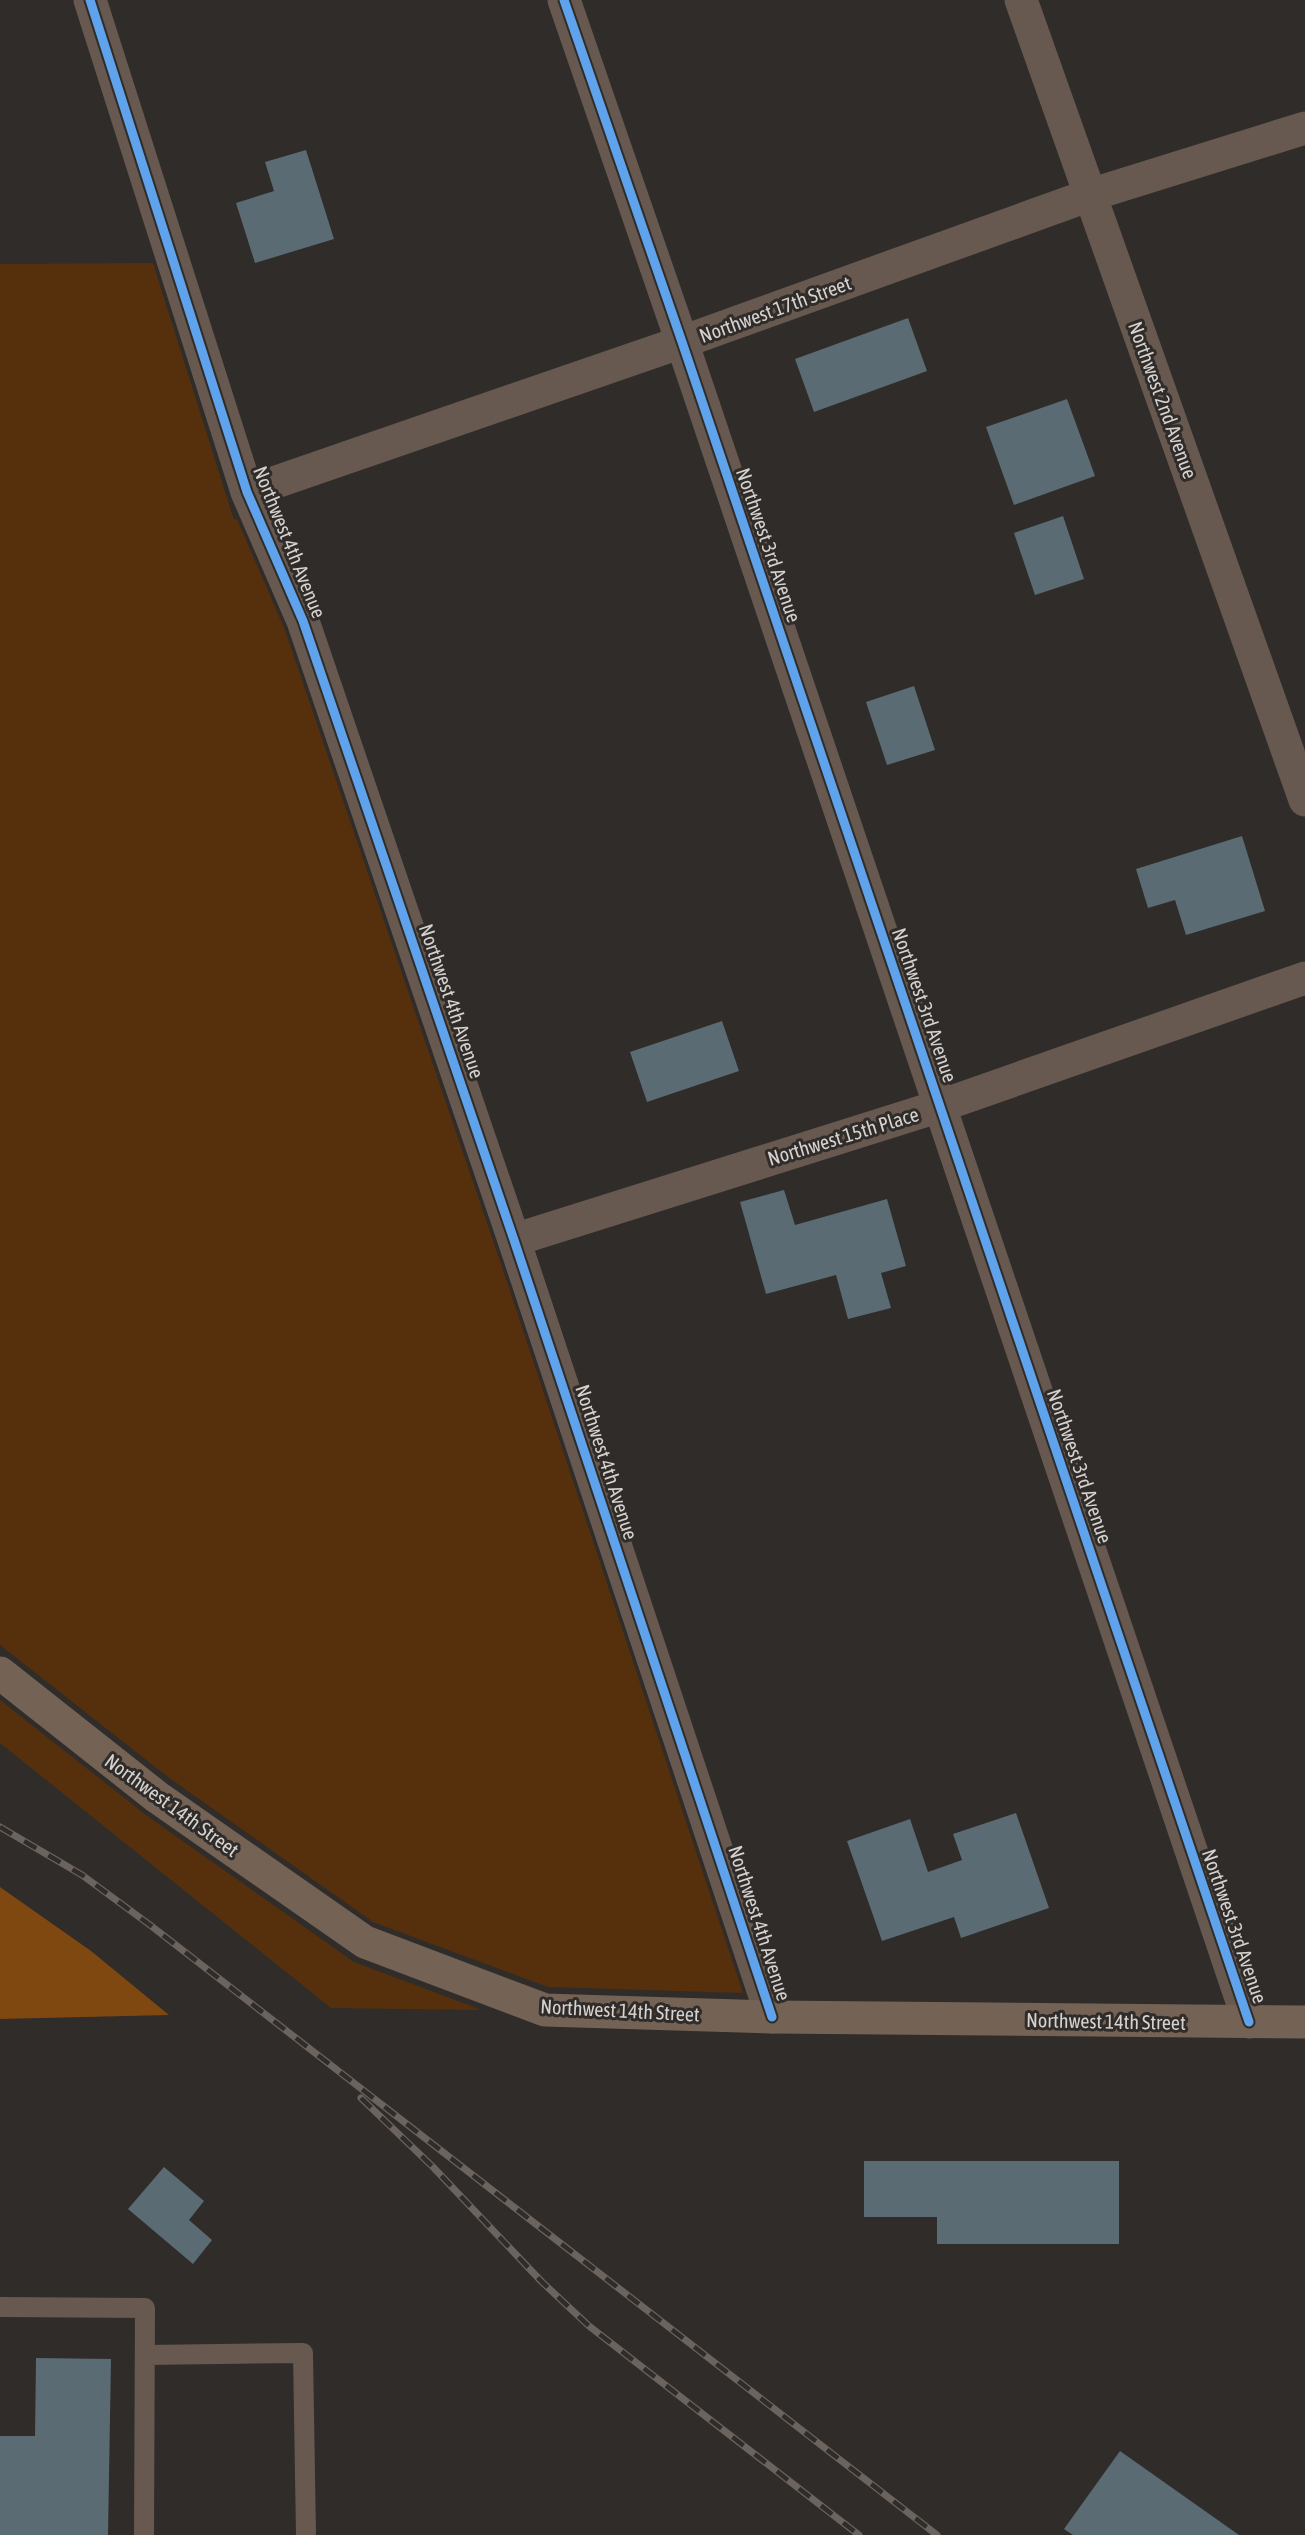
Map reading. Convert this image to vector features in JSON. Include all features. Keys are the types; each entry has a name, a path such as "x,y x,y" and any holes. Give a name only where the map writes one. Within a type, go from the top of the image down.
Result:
{"street":[{"name":"Northwest 4th Avenue","path":"90,0 247,492 303,621 514,1240 772,2017"},
{"name":"Northwest 3rd Avenue","path":"564,0 682,342 1249,2022"},
{"name":"Northwest 2nd Avenue","path":"1021,0 1305,800"},
{"name":"Northwest 17th Street","path":"247,492 682,342 1090,195 1305,128"},
{"name":"Northwest 15th Place","path":"514,1240 939,1106 1305,978"},
{"name":"Northwest 14th Street","path":"0,1673 158,1797 365,1942 545,2010 772,2017 1305,2022"}],"lane":[{"path":"0,2307 145,2308 144,2535"},
{"path":"145,2355 303,2353 306,2535"}],"shaded area":[{"path":"153,263 234,520 237,519 285,630 502,1267 743,1993 548,1987 373,1922 168,1777 0,1645 0,264"},
{"path":"0,1700 146,1815 354,1962 482,2010 331,2008 0,1743"},
{"path":"0,1887 91,1951 169,2015 0,2019"}],"building":[{"path":"306,150 334,239 255,263 236,203 274,191 265,162"},
{"path":"908,318 927,371 814,412 795,359"},
{"path":"1067,399 1095,476 1014,505 986,427"},
{"path":"1063,516 1084,579 1035,595 1014,533"},
{"path":"914,686 935,750 887,765 866,702"},
{"path":"1242,836 1265,911 1186,935 1175,900 1148,908 1136,869"},
{"path":"722,1021 739,1071 647,1102 630,1052"},
{"path":"784,1190 795,1225 887,1199 906,1266 881,1273 891,1308 848,1319 836,1275 766,1294 740,1202"},
{"path":"1016,1813 1049,1908 961,1938 954,1917 882,1941 847,1841 910,1819 928,1872 962,1860 953,1834"},
{"path":"864,2161 1119,2161 1119,2244 937,2244 937,2217 864,2217"},
{"path":"164,2167 204,2201 189,2220 212,2240 193,2264 128,2209"},
{"path":"36,2358 111,2359 108,2535 0,2535 0,2436 35,2436"},
{"path":"1120,2451 1239,2535 1073,2535 1064,2529"}],"railway":[{"path":"0,1827 82,1875 150,1925 937,2535"},
{"path":"361,2098 433,2167 542,2282 589,2326 859,2535"}],"cycle path":[{"path":"90,0 247,492 303,621 514,1240 772,2017"},
{"path":"564,0 682,342 1249,2022"}]}
